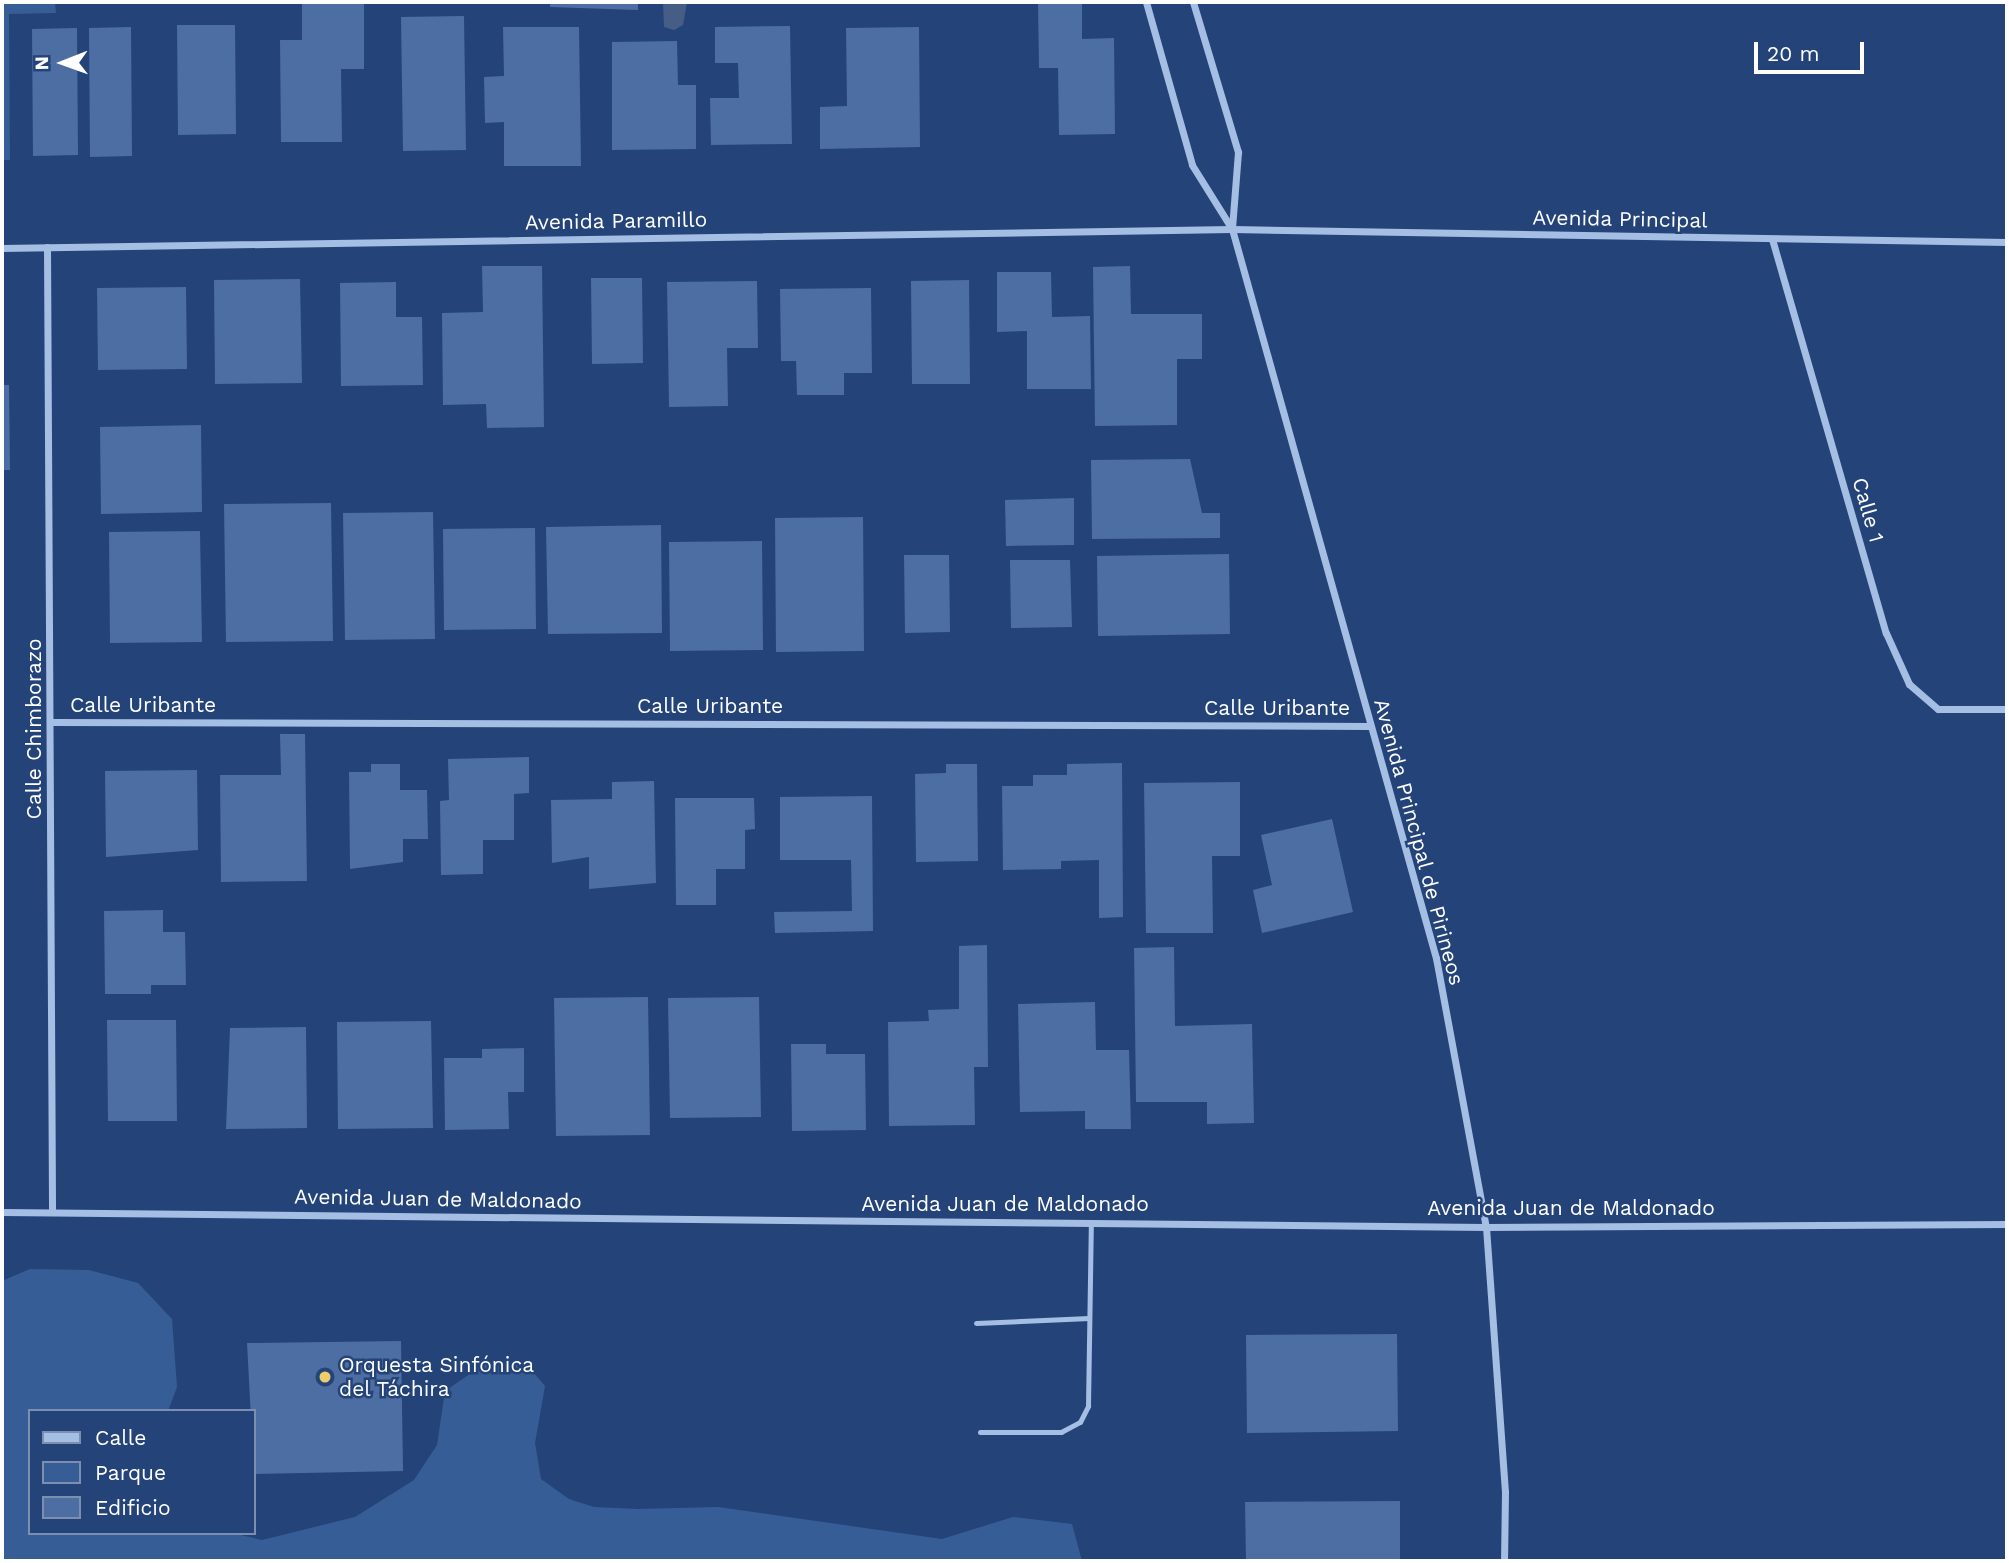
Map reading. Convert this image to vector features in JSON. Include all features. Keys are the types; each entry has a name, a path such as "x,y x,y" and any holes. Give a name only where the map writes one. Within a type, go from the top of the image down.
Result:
{"street":[{"name":"Avenida Principal de Pirineos","path":"1146,2 1192,165 1232,229 1436,958 1486,1227 1504,1492 1504,1561"},
{"name":"Avenida Principal de Pirineos","path":"1193,2 1238,152 1232,229"},
{"name":"Avenida Principal","path":"1232,229 2007,242"},
{"name":"Avenida Paramillo","path":"2,248 1232,229"},
{"name":"Calle 1","path":"1772,239 1886,632 1909,684 1938,709 2007,709"},
{"name":"Calle Chimborazo","path":"47,247 52,722 52,1212"},
{"name":"Calle Uribante","path":"52,722 1369,726"},
{"name":"Avenida Juan de Maldonado","path":"2,1212 1486,1227 2007,1224"}],"lane":[{"path":"980,1432 1061,1432 1080,1422 1088,1406 1091,1224"},
{"path":"976,1323 1089,1318"}],"green space":[{"path":"2,2 55,2 56,13 9,14 10,160 2,160"},
{"path":"30,1269 89,1270 138,1283 172,1319 177,1387 169,1409 28,1409 28,1535 241,1535 262,1540 355,1517 414,1480 437,1445 445,1391 483,1365 527,1365 545,1386 535,1443 541,1479 569,1499 594,1507 718,1507 942,1539 1013,1517 1072,1524 1082,1561 2,1561 2,1281"}],"shaded area":[{"path":"663,2 687,2 683,25 674,30 664,27"}],"building":[{"path":"302,2 364,2 364,69 341,69 342,142 281,142 280,40 302,40"},
{"path":"550,2 638,2 638,10 550,7"},
{"path":"1038,2 1082,2 1082,39 1114,38 1115,134 1059,135 1058,68 1039,68"},
{"path":"464,16 466,150 403,151 401,17"},
{"path":"177,25 235,25 236,134 178,135"},
{"path":"790,26 792,144 711,145 710,98 739,98 738,63 715,63 715,27"},
{"path":"131,27 132,156 90,157 89,28"},
{"path":"503,27 579,27 581,166 504,166 504,122 485,123 484,77 504,76"},
{"path":"919,27 920,147 820,149 820,107 847,106 846,28"},
{"path":"77,28 78,155 33,156 32,29"},
{"path":"677,41 678,85 696,85 696,149 612,150 612,42"},
{"path":"482,266 542,266 544,427 487,428 486,404 443,405 442,313 483,312"},
{"path":"1130,266 1131,314 1202,314 1202,359 1177,359 1177,425 1095,426 1093,267"},
{"path":"997,272 1051,272 1052,317 1090,316 1091,389 1027,389 1027,331 997,332"},
{"path":"591,278 642,278 643,363 592,364"},
{"path":"300,279 302,383 215,384 214,280"},
{"path":"969,280 970,384 912,384 911,281"},
{"path":"757,281 758,348 727,348 728,406 669,407 667,282"},
{"path":"396,282 396,317 422,317 423,385 341,386 340,283"},
{"path":"186,287 187,369 98,370 97,288"},
{"path":"871,288 872,373 844,373 844,395 797,395 796,361 781,361 780,289"},
{"path":"2,385 9,385 10,470 2,470"},
{"path":"201,425 202,512 101,514 100,427"},
{"path":"1190,459 1202,513 1220,513 1220,538 1092,539 1091,460"},
{"path":"1074,498 1074,545 1006,546 1005,500"},
{"path":"331,503 333,641 226,642 224,504"},
{"path":"433,512 435,639 345,640 343,513"},
{"path":"863,517 864,651 776,652 775,518"},
{"path":"661,525 662,633 548,634 546,527"},
{"path":"535,528 536,629 444,630 443,529"},
{"path":"200,531 202,642 110,643 109,532"},
{"path":"762,541 763,650 670,651 669,542"},
{"path":"1229,554 1230,634 1098,636 1097,556"},
{"path":"904,555 949,555 950,632 905,633"},
{"path":"1010,560 1070,560 1072,627 1011,628"},
{"path":"280,734 305,734 307,881 221,882 220,775 281,775"},
{"path":"529,757 529,793 514,794 514,840 483,840 483,874 441,875 440,801 449,800 448,759"},
{"path":"1122,763 1123,917 1099,918 1099,860 1061,861 1061,869 1003,870 1002,786 1033,786 1033,775 1067,775 1067,764"},
{"path":"371,764 400,764 400,790 427,790 428,839 403,839 403,862 350,869 349,772 371,772"},
{"path":"946,764 977,764 978,861 916,862 915,774 946,773"},
{"path":"197,770 198,850 106,857 105,771"},
{"path":"654,781 656,883 589,889 589,857 552,863 551,800 612,799 612,782"},
{"path":"1240,782 1240,856 1212,856 1213,933 1146,933 1144,783"},
{"path":"872,796 873,931 775,933 774,912 852,911 851,860 780,860 780,797"},
{"path":"675,798 754,798 755,829 745,830 745,869 716,869 716,905 676,905"},
{"path":"1332,819 1353,912 1262,933 1253,890 1272,885 1261,835"},
{"path":"163,910 163,932 185,932 186,985 151,985 151,994 105,994 104,911"},
{"path":"987,945 988,1067 974,1067 975,1125 889,1126 888,1022 929,1021 928,1010 959,1009 959,946"},
{"path":"1174,947 1175,1026 1252,1024 1254,1123 1207,1124 1207,1102 1136,1102 1134,948"},
{"path":"648,997 650,1135 556,1136 554,998"},
{"path":"759,997 761,1117 670,1118 668,998"},
{"path":"1095,1002 1096,1050 1129,1050 1131,1129 1085,1129 1085,1111 1020,1112 1018,1004"},
{"path":"107,1020 176,1020 177,1121 108,1121"},
{"path":"431,1021 433,1128 338,1129 337,1022"},
{"path":"306,1027 307,1128 226,1129 230,1028"},
{"path":"791,1044 826,1044 826,1054 865,1054 866,1130 792,1131"},
{"path":"524,1048 524,1092 508,1092 509,1129 445,1130 444,1058 482,1058 482,1049"},
{"path":"1397,1334 1398,1431 1247,1433 1246,1335"},
{"name":"Orquesta Sinfónica del Táchira","path":"401,1341 403,1471 256,1474 256,1409 251,1409 247,1343"},
{"path":"1400,1501 1400,1561 1246,1561 1245,1502"}],"place":[{"name":"Orquesta Sinfónica del Táchira","path":"325,1377"}]}
